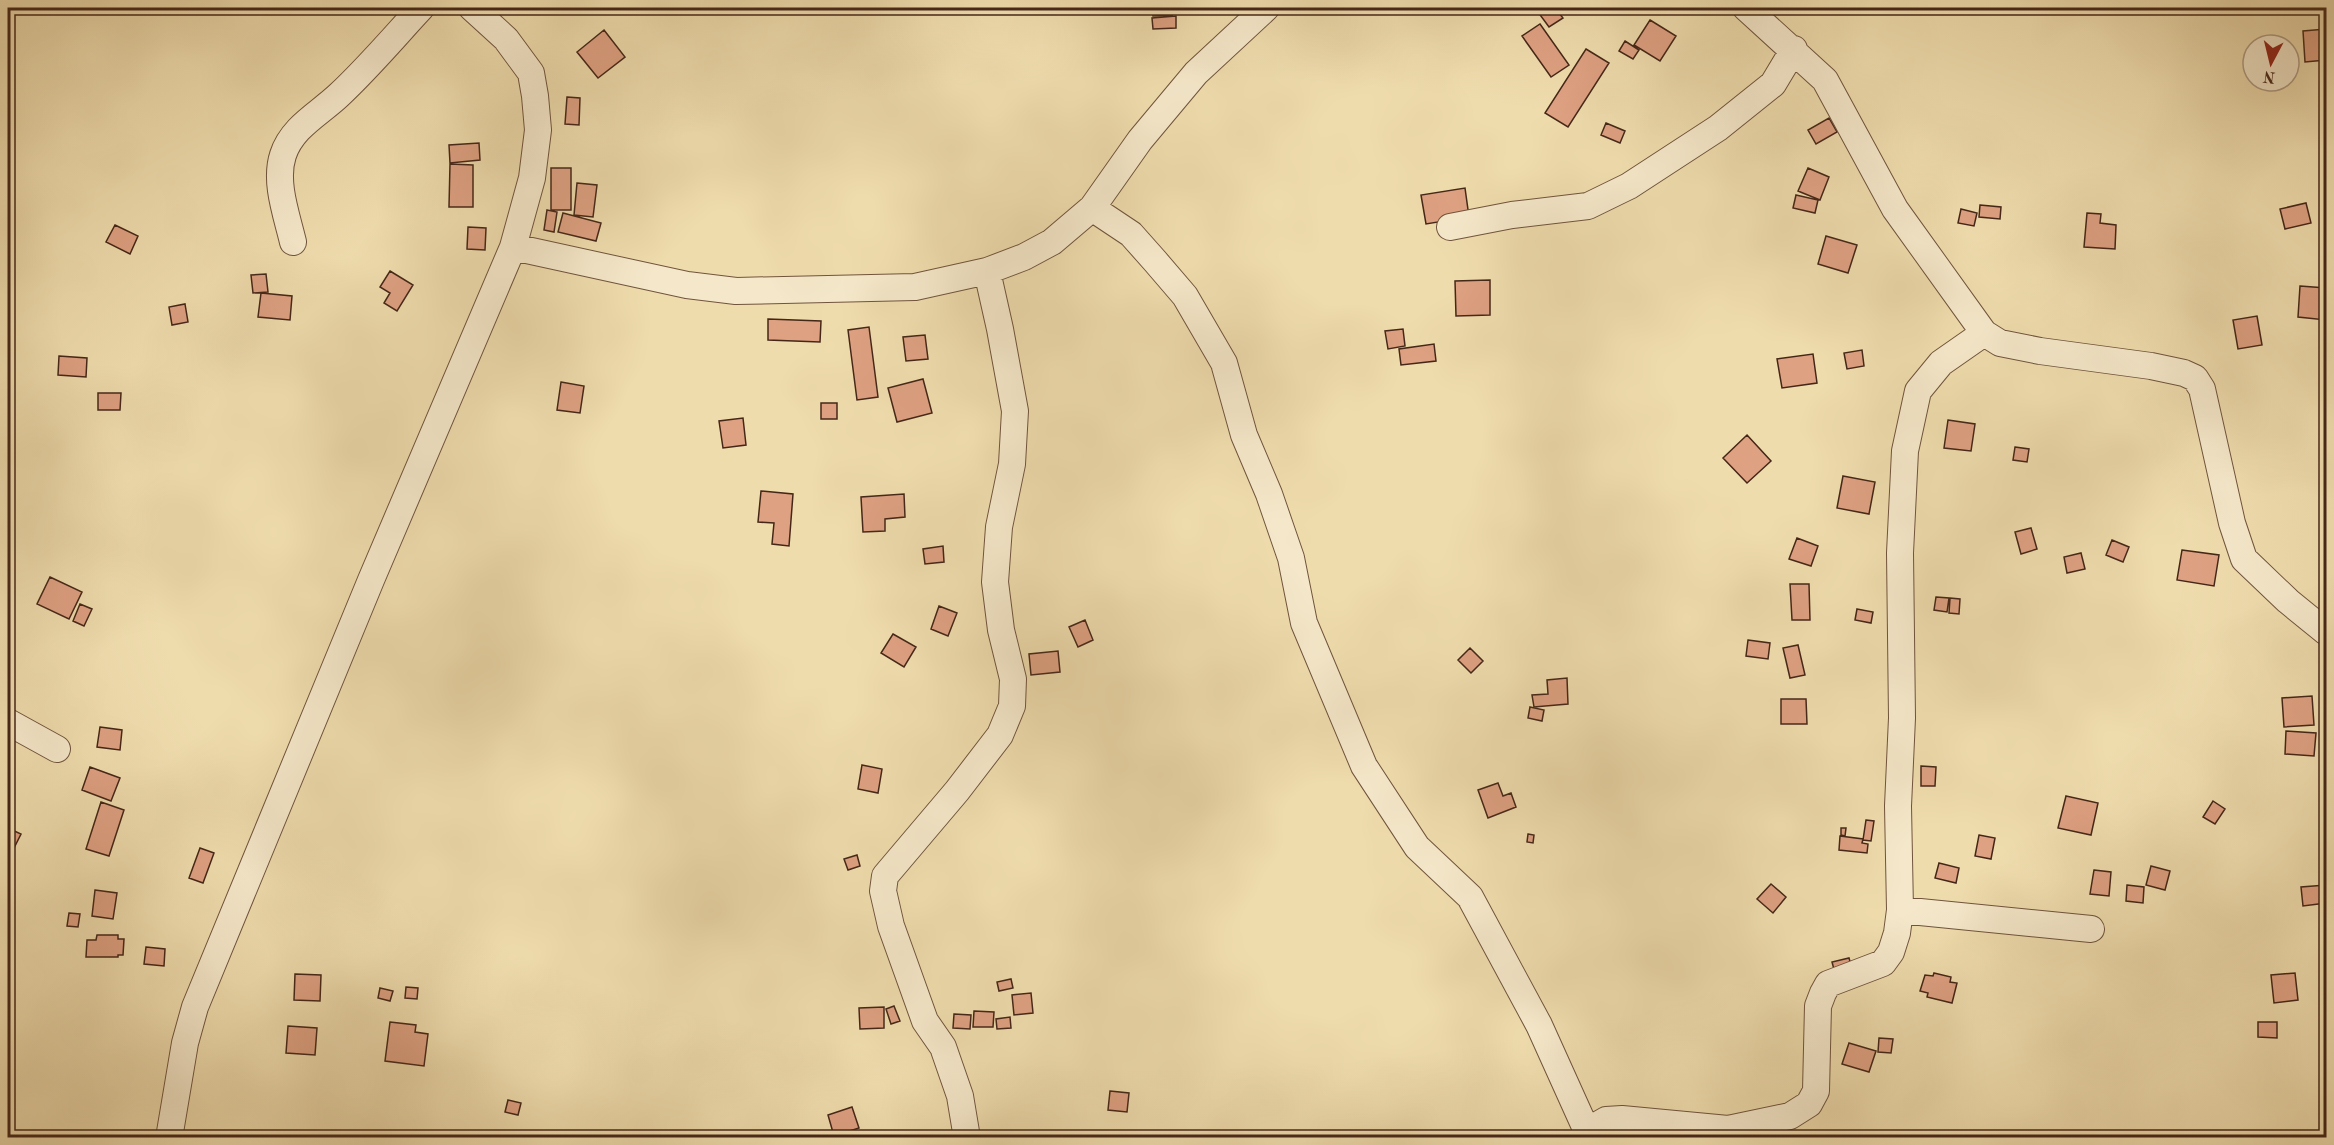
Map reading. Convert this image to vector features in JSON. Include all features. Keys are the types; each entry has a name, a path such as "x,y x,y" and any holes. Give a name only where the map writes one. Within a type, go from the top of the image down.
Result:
{"street":[{"path":"292,242 280,183 282,157 291,138 312,116 338,96 421,8"},
{"path":"169,1137 185,1043 195,1007 375,569 513,247 532,178 538,130 536,96 531,73 506,39 472,8"},
{"path":"513,247 687,285 736,291 915,287 987,271 1024,257 1052,242 1092,208 1140,140 1196,73 1266,8"},
{"path":"1746,8 1794,49 1825,80 1895,209 1984,333 2000,343 2040,351 2151,366 2194,378 2202,388 2232,523 2244,559 2288,601 2326,632"},
{"path":"1450,227 1512,215 1588,206 1629,186 1718,128 1773,84 1794,49"},
{"path":"1092,208 1131,234 1185,296 1224,363 1244,435 1269,494 1291,558 1304,623 1364,766 1417,847 1470,897 1539,1025 1588,1134 1606,1120 1622,1119 1728,1129 1790,1116 1809,1104 1816,1090 1818,1006 1828,984 1883,963 1891,952 1897,933 1900,910 1898,806 1902,718 1900,553 1905,451 1918,391 1941,363 1984,333"},
{"path":"967,1137 960,1096 943,1047 925,1021 891,926 883,891 885,876 957,791 1000,735 1012,705 1013,679 1001,630 995,582 999,527 1012,464 1015,411 987,271"},
{"path":"8,722 57,749"},
{"path":"1900,910 2091,928"}],"building":[{"path":"1152,8 1172,8 1172,15 1153,16"},
{"path":"1535,8 1555,8 1563,18 1549,27"},
{"path":"1176,16 1176,28 1153,29 1152,18"},
{"path":"1650,20 1676,36 1660,61 1634,45"},
{"path":"1540,24 1569,65 1551,77 1522,36"},
{"path":"2326,29 2326,60 2305,62 2303,31"},
{"path":"604,30 625,57 598,78 577,52"},
{"path":"1625,41 1639,50 1633,59 1619,51"},
{"path":"1586,49 1609,63 1568,127 1545,113"},
{"path":"567,97 580,98 579,125 565,124"},
{"path":"1829,118 1837,132 1816,144 1808,130"},
{"path":"1606,123 1625,131 1620,143 1601,135"},
{"path":"479,143 480,160 450,163 449,145"},
{"path":"450,164 473,165 473,207 449,207"},
{"path":"551,168 571,168 571,210 551,210"},
{"path":"1808,168 1829,177 1820,200 1798,191"},
{"path":"577,183 597,185 593,217 574,215"},
{"path":"1465,188 1469,217 1426,224 1421,195"},
{"path":"1796,195 1818,200 1815,213 1793,208"},
{"path":"2306,203 2311,223 2285,229 2280,209"},
{"path":"1980,205 2001,207 2000,219 1979,217"},
{"path":"1961,209 1977,213 1974,226 1958,223"},
{"path":"547,210 557,212 554,232 544,230"},
{"path":"563,213 601,223 596,241 558,232"},
{"path":"2087,213 2101,214 2100,223 2116,225 2115,249 2084,247"},
{"path":"115,225 138,236 130,254 106,242"},
{"path":"468,227 486,228 485,250 467,249"},
{"path":"1826,236 1857,245 1848,273 1818,264"},
{"path":"390,271 413,285 397,311 384,303 390,293 380,287"},
{"path":"266,274 268,292 253,293 251,275"},
{"path":"1490,280 1490,315 1456,316 1455,281"},
{"path":"2300,286 2326,288 2326,320 2298,317"},
{"path":"261,293 292,296 290,320 258,317"},
{"path":"185,304 188,322 172,325 169,307"},
{"path":"2257,316 2262,345 2238,349 2233,320"},
{"path":"768,319 821,321 820,342 768,340"},
{"path":"869,327 878,397 857,400 848,330"},
{"path":"1403,329 1405,346 1388,349 1385,331"},
{"path":"925,335 928,359 906,361 903,337"},
{"path":"1434,344 1436,361 1401,365 1399,349"},
{"path":"1862,350 1864,366 1847,369 1844,353"},
{"path":"1813,354 1817,383 1782,388 1777,359"},
{"path":"59,356 87,358 86,377 58,375"},
{"path":"923,379 932,413 897,422 888,388"},
{"path":"561,382 584,386 580,413 557,410"},
{"path":"98,393 121,393 120,410 98,410"},
{"path":"821,403 837,403 837,419 821,419"},
{"path":"743,418 746,445 723,448 719,421"},
{"path":"1948,420 1975,424 1971,451 1944,448"},
{"path":"1747,435 1771,461 1747,483 1723,458"},
{"path":"2015,447 2029,449 2027,462 2013,460"},
{"path":"1843,476 1875,482 1869,514 1837,508"},
{"path":"761,491 793,494 789,546 772,544 774,523 758,522"},
{"path":"904,494 905,517 885,519 885,531 863,532 861,497"},
{"path":"8,525 13,526 11,543 8,542"},
{"path":"2031,528 2037,549 2021,554 2015,532"},
{"path":"1797,538 1818,546 1811,566 1789,559"},
{"path":"2112,540 2129,547 2123,562 2106,555"},
{"path":"943,546 944,562 925,564 923,549"},
{"path":"2182,550 2219,555 2214,586 2177,580"},
{"path":"2081,553 2085,569 2067,573 2064,557"},
{"path":"50,577 82,592 69,619 37,604"},
{"path":"1790,584 1809,584 1810,620 1792,620"},
{"path":"1936,597 1949,598 1947,612 1934,610"},
{"path":"1950,598 1960,599 1959,614 1949,613"},
{"path":"80,604 92,609 84,626 73,621"},
{"path":"939,606 957,613 948,636 931,629"},
{"path":"1857,609 1873,612 1871,623 1855,620"},
{"path":"1085,620 1093,640 1078,647 1069,627"},
{"path":"893,634 916,647 904,667 881,653"},
{"path":"1748,640 1770,643 1768,659 1746,656"},
{"path":"1798,645 1805,675 1790,678 1783,648"},
{"path":"1470,648 1483,661 1471,673 1458,660"},
{"path":"1058,651 1060,672 1031,675 1029,654"},
{"path":"1567,678 1568,704 1534,707 1532,695 1548,694 1547,680"},
{"path":"2312,696 2314,725 2284,727 2282,698"},
{"path":"1781,699 1806,699 1807,724 1781,724"},
{"path":"1530,707 1544,710 1542,721 1528,718"},
{"path":"100,727 122,730 120,750 97,747"},
{"path":"2286,731 2316,733 2314,756 2285,754"},
{"path":"862,765 882,769 878,793 858,789"},
{"path":"1921,766 1936,767 1935,786 1921,786"},
{"path":"90,767 120,778 111,801 82,790"},
{"path":"1498,783 1503,796 1511,793 1516,807 1488,818 1478,790"},
{"path":"2066,796 2098,803 2091,835 2058,828"},
{"path":"2213,801 2225,809 2215,824 2203,817"},
{"path":"101,802 124,810 109,856 86,849"},
{"path":"1866,820 1874,821 1871,841 1863,840"},
{"path":"8,828 21,834 13,850 8,847"},
{"path":"1841,828 1846,828 1845,836 1841,835"},
{"path":"1528,834 1534,835 1533,843 1527,842"},
{"path":"1979,835 1995,838 1991,859 1975,856"},
{"path":"1840,836 1863,839 1862,843 1868,844 1867,853 1839,850"},
{"path":"200,848 214,853 203,883 189,878"},
{"path":"857,855 860,866 848,870 844,859"},
{"path":"1939,863 1959,868 1956,883 1935,878"},
{"path":"2151,866 2170,871 2165,890 2146,885"},
{"path":"2094,870 2111,872 2109,896 2090,894"},
{"path":"1771,884 1786,897 1773,913 1757,899"},
{"path":"2127,885 2144,887 2143,903 2126,901"},
{"path":"2326,885 2326,903 2303,906 2301,887"},
{"path":"95,890 117,893 113,919 92,916"},
{"path":"69,913 80,914 78,927 67,926"},
{"path":"97,935 118,935 118,939 124,939 123,955 86,957 87,940 96,940"},
{"path":"146,947 165,949 164,966 144,964"},
{"path":"1849,958 1852,969 1835,973 1832,962"},
{"path":"1934,973 1951,977 1950,982 1957,983 1952,1003 1927,997 1928,993 1920,991 1925,975 1933,976"},
{"path":"2295,973 2298,1000 2274,1003 2271,975"},
{"path":"295,974 321,975 320,1001 294,1000"},
{"path":"1011,979 1013,988 999,991 997,982"},
{"path":"406,987 418,988 417,999 405,998"},
{"path":"380,988 393,991 390,1001 378,998"},
{"path":"1031,993 1033,1013 1014,1015 1012,995"},
{"path":"894,1006 900,1021 891,1024 886,1009"},
{"path":"884,1007 884,1028 860,1029 859,1008"},
{"path":"974,1011 994,1012 993,1027 973,1027"},
{"path":"954,1014 971,1015 970,1029 953,1028"},
{"path":"1010,1017 1011,1028 997,1029 996,1019"},
{"path":"390,1022 416,1025 415,1032 428,1034 424,1066 385,1061"},
{"path":"2258,1022 2277,1022 2277,1038 2258,1037"},
{"path":"288,1026 317,1028 315,1055 286,1053"},
{"path":"1879,1038 1893,1039 1891,1053 1878,1052"},
{"path":"1849,1043 1876,1051 1869,1072 1842,1064"},
{"path":"1110,1091 1129,1093 1127,1112 1108,1110"},
{"path":"508,1100 521,1103 518,1115 505,1112"},
{"path":"852,1107 859,1128 834,1136 828,1115"},
{"path":"97,1135 115,1136 115,1138 97,1138"}]}
